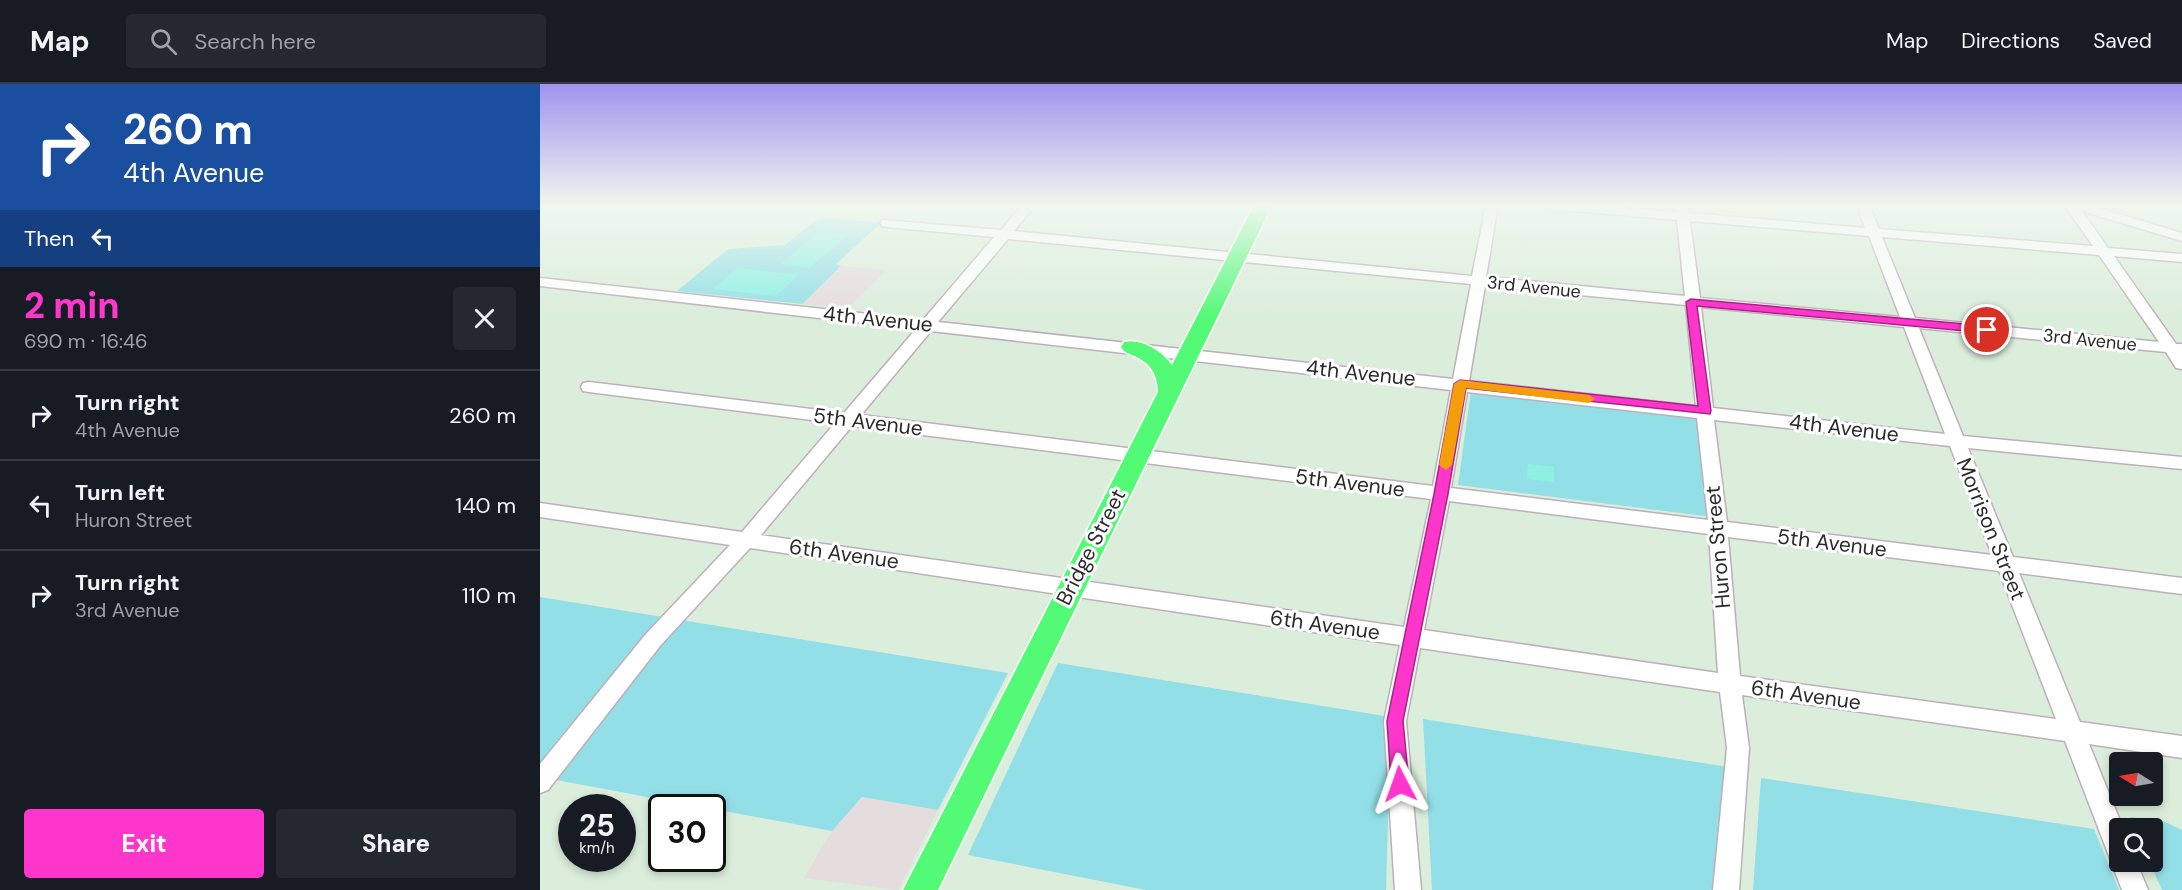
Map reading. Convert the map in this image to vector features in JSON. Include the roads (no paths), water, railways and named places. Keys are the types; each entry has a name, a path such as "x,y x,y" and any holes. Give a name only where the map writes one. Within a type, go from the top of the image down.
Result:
{"main road":[{"name":"Bridge Street","path":"920,890 1244,243"},
{"path":"1131,347 1151,354 1162,365 1168,379 1169,394"}],"street":[{"path":"540,782 653,640 746,540 997,243"},
{"name":"3rd Avenue","path":"1091,243 2176,348"},
{"path":"1408,890 1395,721 1441,494 1486,243"},
{"name":"Huron Street","path":"1685,243 1718,529 1737,748 1726,890"},
{"name":"Morrison Street","path":"1878,243 2109,824"},
{"path":"1991,243 2182,258"},
{"path":"2098,243 2176,348 2182,364"},
{"name":"4th Avenue","path":"540,282 1705,411 1955,441 2182,464"},
{"name":"5th Avenue","path":"589,387 2182,586"},
{"name":"6th Avenue","path":"540,510 1730,684 2182,747"},
{"path":"2128,872 2135,890"}]}
